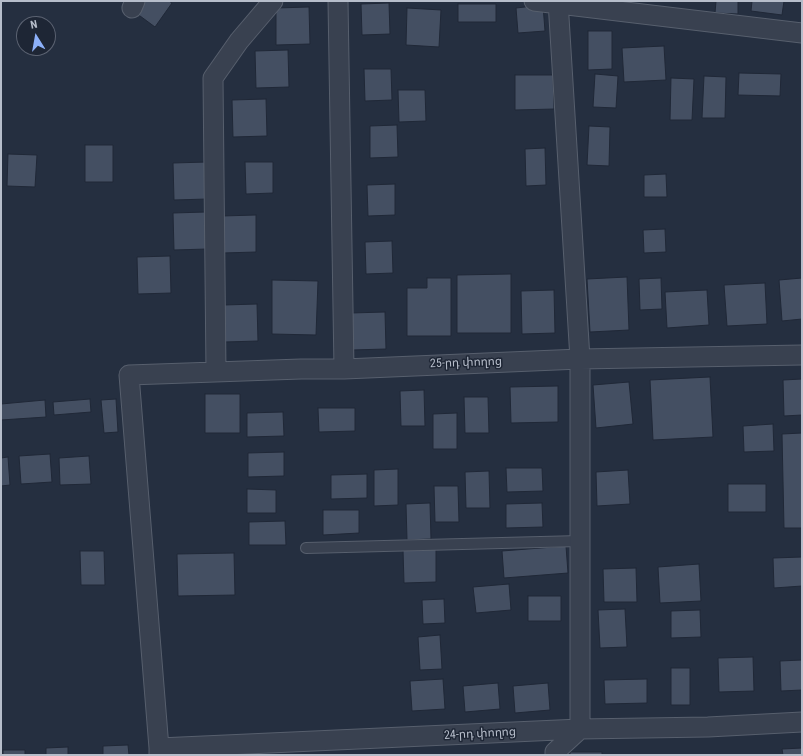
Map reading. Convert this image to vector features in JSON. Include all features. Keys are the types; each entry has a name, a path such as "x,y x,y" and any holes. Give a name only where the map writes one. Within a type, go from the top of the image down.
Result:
{"street":[{"path":"216,372 213,78 239,41 273,1"},
{"path":"338,1 344,368"},
{"path":"534,1 558,2 802,33"},
{"path":"555,755 555,752 580,730 580,359 558,2"},
{"name":"25-րդ փողոց","path":"159,752 129,375 580,359 802,355"},
{"name":"24-րդ փողոց","path":"159,752 580,730 708,727 802,722"}],"lane":[{"path":"306,548 580,540"}],"building":[{"path":"145,1 169,1 172,3 155,27 136,13"},
{"path":"716,1 738,1 738,14 715,13"},
{"path":"752,1 784,1 782,15 751,11"},
{"path":"389,3 390,34 362,35 361,4"},
{"path":"458,4 496,4 496,22 458,22"},
{"path":"543,5 545,31 518,33 516,8"},
{"path":"309,7 310,44 276,45 276,8"},
{"path":"407,8 441,10 439,47 406,45"},
{"path":"588,31 612,31 612,69 588,70"},
{"path":"664,46 666,80 624,82 622,48"},
{"path":"288,50 289,87 256,88 255,51"},
{"path":"364,69 391,69 392,100 365,101"},
{"path":"739,73 781,74 780,96 738,95"},
{"path":"595,74 618,76 616,108 593,107"},
{"path":"515,75 553,75 554,109 515,110"},
{"path":"704,76 726,77 725,118 702,118"},
{"path":"671,78 694,79 692,120 670,120"},
{"path":"398,90 425,90 426,121 399,122"},
{"path":"266,99 267,136 233,137 232,100"},
{"path":"397,125 398,157 370,158 370,126"},
{"path":"589,126 610,127 609,166 587,165"},
{"path":"85,145 113,145 113,182 85,182"},
{"path":"545,148 546,185 526,186 525,149"},
{"path":"8,154 37,155 35,187 7,186"},
{"path":"207,162 207,199 174,200 173,163"},
{"path":"245,162 273,162 273,193 246,194"},
{"path":"666,174 667,197 644,197 644,175"},
{"path":"395,184 395,215 368,216 367,185"},
{"path":"206,212 207,249 174,250 173,213"},
{"path":"256,215 256,252 223,253 222,216"},
{"path":"665,229 666,252 644,253 643,230"},
{"path":"392,241 393,273 366,274 365,242"},
{"path":"170,256 171,293 138,294 137,257"},
{"path":"511,274 511,333 457,333 457,275"},
{"path":"627,277 629,330 590,332 587,279"},
{"path":"427,278 451,278 451,336 407,336 407,288 427,288"},
{"path":"661,278 662,309 640,310 639,279"},
{"path":"802,278 802,319 782,321 779,280"},
{"path":"272,280 318,281 316,335 272,334"},
{"path":"765,283 767,324 727,326 724,285"},
{"path":"554,290 555,333 522,334 521,291"},
{"path":"707,290 709,325 667,328 665,292"},
{"path":"257,304 258,341 225,342 224,305"},
{"path":"385,312 386,349 352,350 351,313"},
{"path":"710,377 713,437 653,440 650,380"},
{"path":"802,379 802,415 784,416 783,380"},
{"path":"629,382 633,424 596,428 593,385"},
{"path":"558,386 558,422 511,423 510,387"},
{"path":"424,390 425,426 401,426 400,391"},
{"path":"205,394 240,394 240,433 205,433"},
{"path":"464,397 488,397 489,433 465,433"},
{"path":"90,399 91,412 54,415 53,402"},
{"path":"116,399 118,432 104,433 101,400"},
{"path":"45,400 46,417 1,420 1,404"},
{"path":"318,408 355,408 355,431 319,432"},
{"path":"283,412 284,436 247,437 247,413"},
{"path":"457,413 457,449 433,449 433,414"},
{"path":"773,424 774,451 744,452 743,426"},
{"path":"802,433 802,528 784,528 782,434"},
{"path":"284,452 284,476 248,477 248,453"},
{"path":"50,454 52,482 21,484 19,456"},
{"path":"89,456 91,484 60,485 59,458"},
{"path":"8,457 10,485 1,486 1,458"},
{"path":"506,468 542,468 543,491 507,492"},
{"path":"398,469 398,505 374,506 374,470"},
{"path":"628,470 630,504 597,506 596,472"},
{"path":"489,471 490,508 466,508 465,472"},
{"path":"367,474 367,498 331,499 331,475"},
{"path":"728,484 766,484 766,512 728,512"},
{"path":"434,486 458,486 459,522 435,522"},
{"path":"247,489 276,490 276,513 247,513"},
{"path":"430,503 431,539 407,540 406,504"},
{"path":"542,503 543,527 506,528 506,504"},
{"path":"323,510 359,510 359,533 323,535"},
{"path":"285,521 286,545 249,545 249,522"},
{"path":"566,546 568,573 504,578 502,551"},
{"path":"436,549 436,582 404,583 403,550"},
{"path":"80,551 104,551 105,585 81,585"},
{"path":"234,553 235,595 178,596 177,554"},
{"path":"802,557 802,586 774,588 773,558"},
{"path":"699,564 701,601 660,603 658,567"},
{"path":"636,568 637,602 604,602 603,569"},
{"path":"509,584 511,610 476,613 473,587"},
{"path":"528,596 561,596 561,621 528,621"},
{"path":"444,599 445,623 423,624 422,600"},
{"path":"625,609 627,647 600,648 598,610"},
{"path":"700,610 701,637 671,638 671,611"},
{"path":"440,635 442,669 420,670 418,637"},
{"path":"753,657 754,691 719,692 718,658"},
{"path":"802,660 802,690 781,691 780,661"},
{"path":"671,668 690,668 690,705 671,705"},
{"path":"443,679 445,709 412,711 410,681"},
{"path":"647,679 647,703 605,704 604,680"},
{"path":"498,683 500,709 465,712 463,686"},
{"path":"548,683 550,710 515,713 513,686"},
{"path":"128,745 129,755 103,755 103,746"},
{"path":"68,747 68,755 46,755 46,748"},
{"path":"802,748 802,755 783,755 782,749"},
{"path":"3,750 25,750 25,755 3,755"},
{"path":"570,752 602,752 602,755 570,755"}]}
